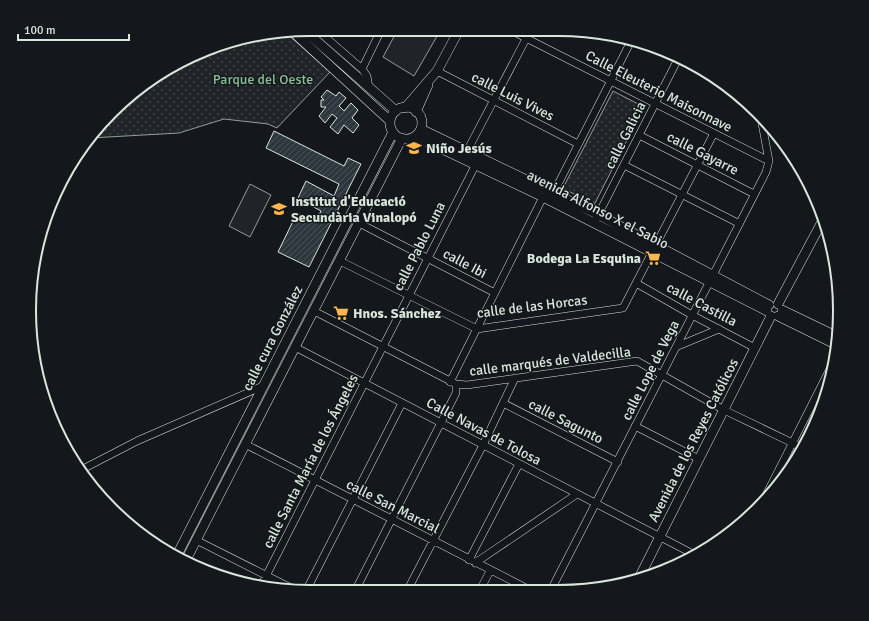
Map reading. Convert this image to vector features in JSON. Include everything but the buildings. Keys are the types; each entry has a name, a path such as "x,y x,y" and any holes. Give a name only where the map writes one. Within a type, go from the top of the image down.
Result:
{"main road":[{"path":"297,37 353,85 390,121 393,132 402,138 418,132 421,118 416,112 400,109 369,88 311,36"},
{"path":"416,112 434,74 456,36"},
{"path":"390,121 434,74"},
{"name":"calle cura González","path":"179,551 393,132"},
{"name":"avenida Alfonso X el Sabio","path":"418,132 597,219 774,310"},
{"name":"calle cura González","path":"188,556 402,138"},
{"name":"Avenida de los Reyes Católicos","path":"642,572 774,310 820,226"},
{"path":"774,310 832,334"},
{"path":"774,310 831,342"}],"street":[{"path":"324,36 362,69 367,76 369,88"},
{"path":"362,69 378,36"},
{"path":"466,155 527,36"},
{"name":"Calle Eleuterio Maisonnave","path":"530,36 611,81 769,161"},
{"path":"358,585 456,393 453,383 495,293 578,144 629,45"},
{"name":"calle Galicia","path":"597,219 676,62"},
{"name":"calle Luis Vives","path":"434,74 494,101 578,144"},
{"path":"763,127 769,161"},
{"name":"calle de las Horcas","path":"340,261 477,329 623,308 714,133"},
{"name":"calle Gayarre","path":"639,136 754,194"},
{"name":"calle Pablo Luna","path":"383,347 478,161"},
{"name":"calle Lope de Vega","path":"554,585 618,462 635,426 678,346 738,223 766,172 769,161"},
{"path":"624,165 738,223"},
{"name":"calle Ibi","path":"359,223 495,293"},
{"name":"calle Castilla","path":"636,283 692,315 755,348"},
{"name":"calle marqués de Valdecilla","path":"314,311 453,383 467,385 637,361 724,410 798,445"},
{"path":"678,346 719,329"},
{"name":"Calle Navas de Tolosa","path":"296,347 441,424 689,552"},
{"name":"calle Santa María de los Ángeles","path":"263,581 383,347"},
{"path":"410,585 483,445 515,378"},
{"path":"777,477 824,380"},
{"path":"85,468 138,441 264,386"},
{"path":"309,585 402,403"},
{"name":"calle Sagunto","path":"503,403 618,462"},
{"path":"635,426 699,459"},
{"name":"calle San Marcial","path":"245,444 519,585"},
{"path":"472,561 519,464"},
{"path":"472,561 577,494"},
{"path":"196,540 281,583"},
{"path":"483,585 490,571"}],"green space":[{"path":"394,36 437,36 414,76 383,57"},
{"name":"Parque del Oeste","path":"291,37 330,72 277,128 268,124 224,119 179,133 98,138 116,116 158,82 189,64 239,45 275,38"},
{"path":"613,91 644,107 594,205 563,188"},
{"path":"250,184 271,195 250,237 229,226"}],"place":[{"name":"Niño Jesús","path":"414,148"},
{"name":"Institut d'Educació Secundària Vinalopó","path":"279,209"},
{"name":"Bodega La Esquina","path":"653,258"},
{"name":"Hnos. Sánchez","path":"341,313"}]}
